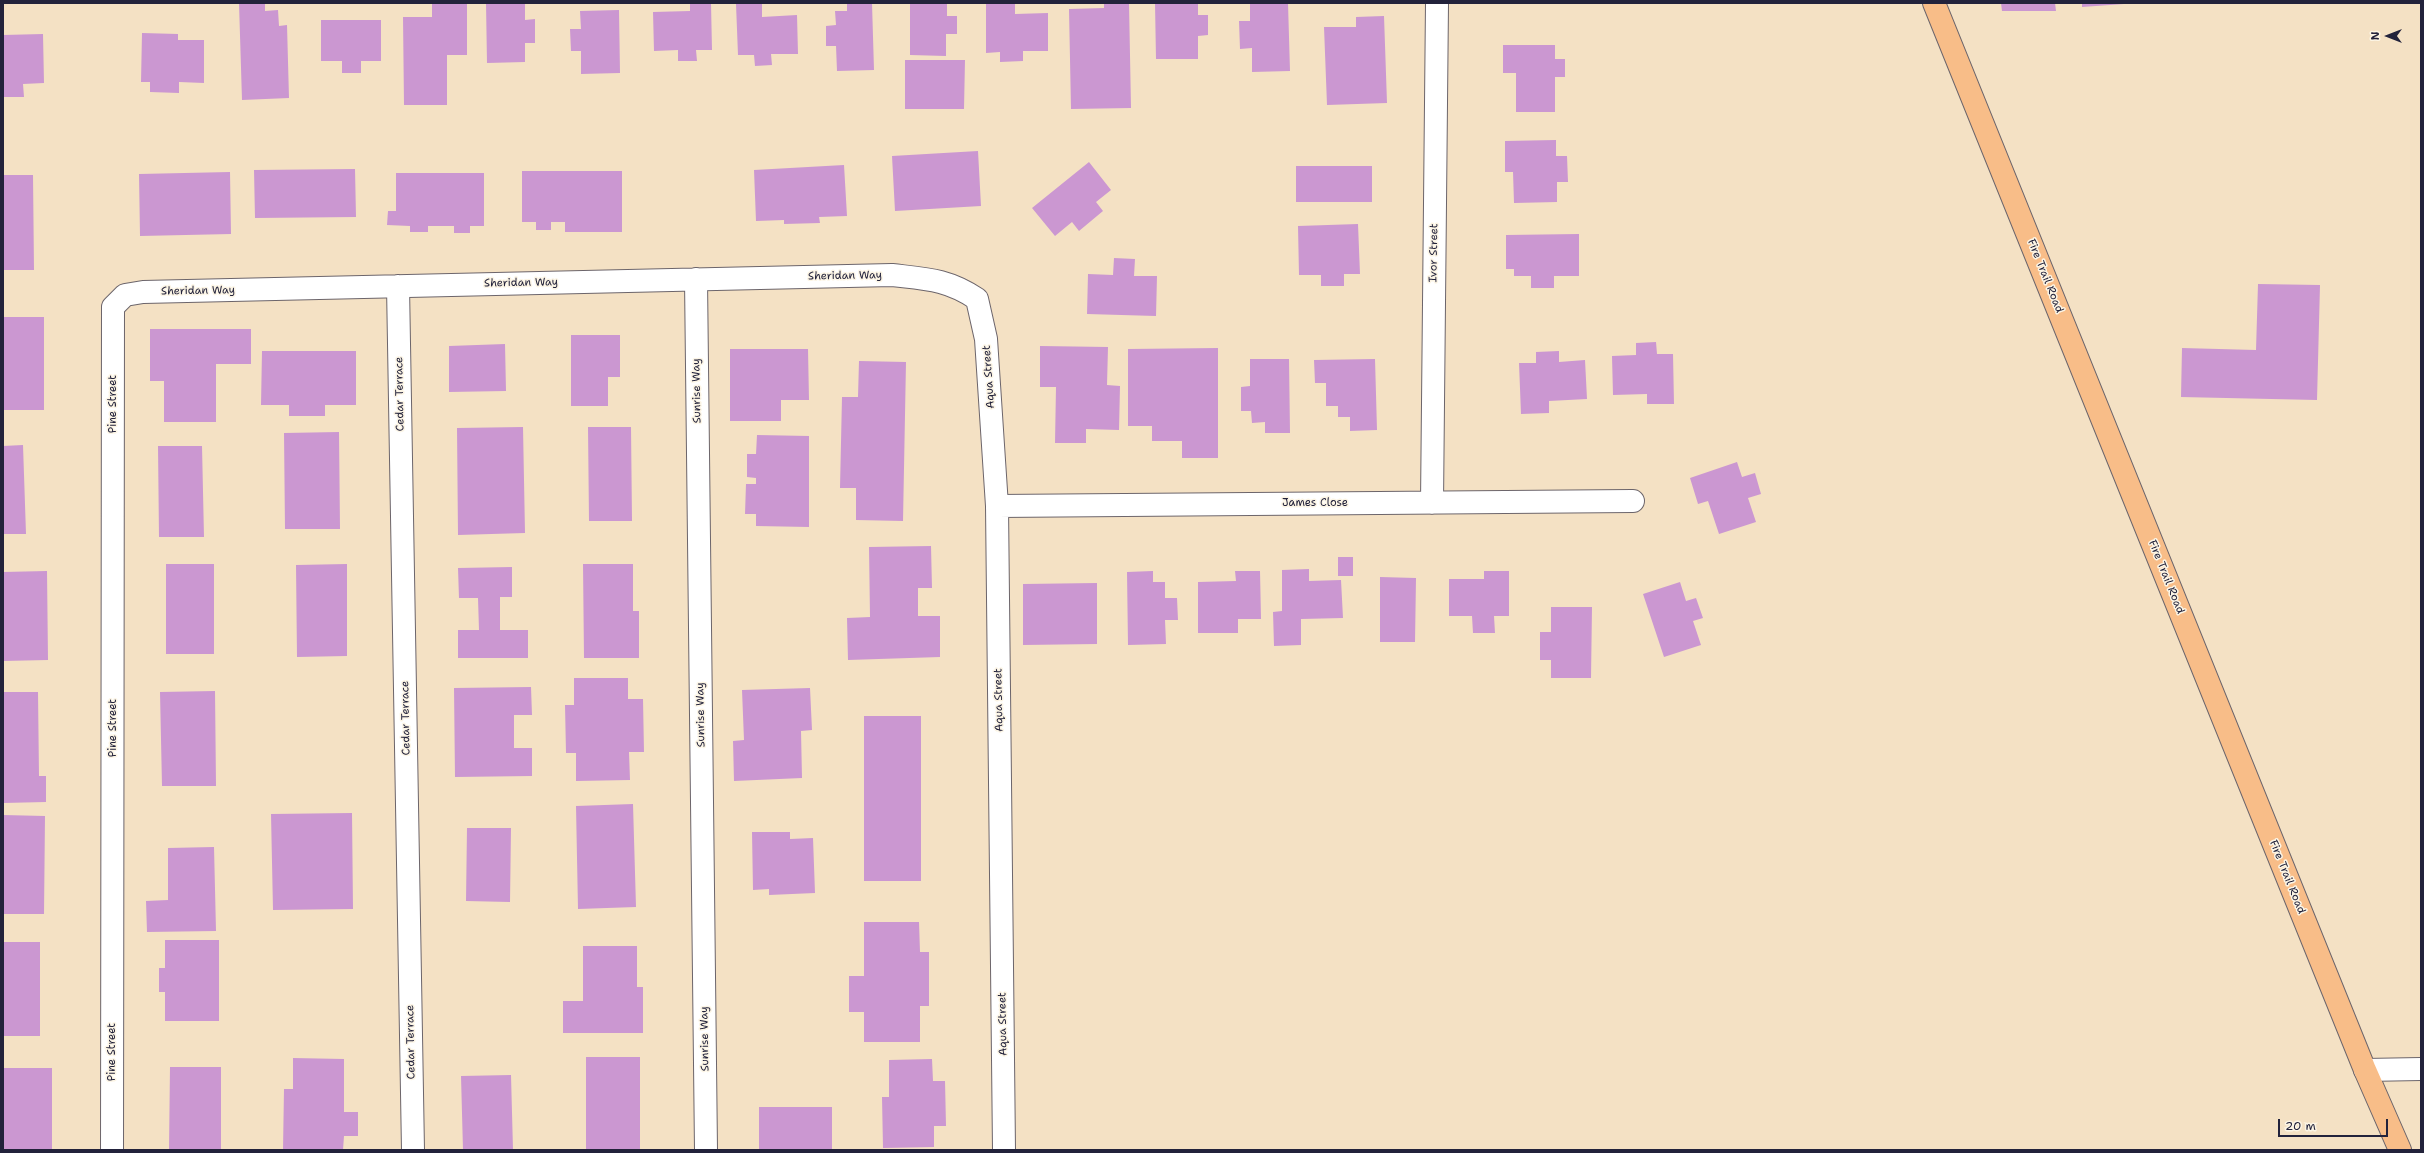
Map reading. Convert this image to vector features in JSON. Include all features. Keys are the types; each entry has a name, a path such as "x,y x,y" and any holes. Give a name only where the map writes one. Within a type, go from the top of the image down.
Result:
{"main road":[{"name":"Fire Trail Road","path":"1934,3 2365,1070 2400,1150"}],"street":[{"name":"Ivor Street","path":"1432,503 1437,3"},
{"name":"Sheridan Way","path":"113,307 125,295 143,292 892,275 935,280"},
{"name":"Sunrise Way","path":"696,279 706,1150"},
{"name":"Aqua Street","path":"935,280 958,286 977,299 986,339 997,506 1004,1150"},
{"name":"Cedar Terrace","path":"398,286 413,1150"},
{"name":"Pine Street","path":"112,1150 113,307"},
{"name":"James Close","path":"997,506 1633,502"},
{"path":"2365,1070 2421,1069"}],"building":[{"path":"239,3 265,3 265,11 278,10 279,26 287,25 289,98 242,100"},
{"path":"486,3 525,3 525,20 535,19 535,43 525,43 525,62 487,63"},
{"path":"690,3 711,3 712,50 696,50 697,61 678,61 678,50 654,51 653,12 690,11"},
{"path":"762,3 762,17 797,15 798,54 771,54 772,65 755,66 754,55 738,55 736,4"},
{"path":"847,3 872,3 874,70 837,71 836,46 826,46 826,26 836,25 835,11 847,11"},
{"path":"910,3 947,3 947,16 957,16 957,34 946,34 946,56 910,55"},
{"path":"1015,3 1015,14 1048,13 1048,51 1023,51 1023,61 1000,62 1000,52 986,53 986,4"},
{"path":"1104,3 1129,3 1131,108 1071,109 1069,9 1104,8"},
{"path":"1155,3 1198,3 1198,15 1208,15 1208,35 1198,36 1198,59 1156,59"},
{"path":"1250,3 1288,3 1290,71 1252,72 1252,48 1240,49 1239,21 1250,21"},
{"path":"2001,3 2055,3 2056,11 2002,11"},
{"path":"2082,3 2124,3 2124,4 2082,7"},
{"path":"432,4 467,4 467,55 447,55 447,105 404,105 403,17 432,17"},
{"path":"619,10 620,73 581,74 581,51 571,51 570,29 581,29 580,11"},
{"path":"1384,16 1387,103 1327,105 1324,27 1356,27 1356,17"},
{"path":"321,20 381,20 381,61 361,61 361,73 342,73 342,61 321,61"},
{"path":"142,33 178,34 178,40 204,40 204,83 179,82 179,93 150,92 150,82 141,82"},
{"path":"43,34 44,83 23,84 24,97 3,97 3,35"},
{"path":"1503,45 1555,45 1555,59 1565,59 1565,77 1555,77 1555,112 1516,112 1516,73 1503,73"},
{"path":"905,60 965,60 964,109 905,109"},
{"path":"1556,140 1556,156 1567,156 1568,182 1557,182 1557,202 1514,203 1513,172 1505,172 1505,141"},
{"path":"978,151 981,206 895,211 892,156"},
{"path":"1089,162 1111,190 1096,202 1103,211 1079,231 1072,222 1055,236 1032,208"},
{"path":"844,165 847,216 819,217 820,223 784,224 784,220 756,221 754,170"},
{"path":"1296,166 1372,166 1372,202 1296,202"},
{"path":"355,169 356,217 255,218 254,170"},
{"path":"522,171 622,171 622,232 565,232 565,222 551,222 551,230 536,230 536,222 522,222"},
{"path":"230,172 231,234 140,236 139,174"},
{"path":"396,173 484,173 484,226 470,226 470,233 454,233 454,226 428,226 428,232 410,232 410,226 387,225 388,211 396,211"},
{"path":"3,175 33,175 34,270 3,270"},
{"path":"1358,224 1360,274 1344,274 1344,286 1321,286 1321,275 1299,275 1298,226"},
{"path":"1579,234 1579,276 1554,276 1554,288 1531,288 1531,276 1514,276 1514,269 1506,269 1506,235"},
{"path":"1114,258 1135,259 1134,276 1157,276 1156,316 1087,314 1088,274 1113,275"},
{"path":"2258,284 2320,285 2317,400 2181,397 2182,348 2256,350"},
{"path":"3,317 44,317 44,410 3,410"},
{"path":"150,329 251,329 251,364 216,364 216,422 164,422 164,381 150,381"},
{"path":"571,335 620,335 620,377 608,377 608,406 571,406"},
{"path":"1656,342 1657,354 1673,354 1674,404 1647,404 1647,394 1613,395 1612,356 1636,355 1636,343"},
{"path":"505,344 506,391 449,392 449,346"},
{"path":"1040,346 1108,347 1107,385 1120,386 1119,430 1086,429 1086,443 1055,443 1056,387 1040,387"},
{"path":"1218,348 1218,458 1182,458 1182,441 1152,441 1152,426 1128,426 1128,349"},
{"path":"730,349 808,349 809,400 781,400 781,421 730,421"},
{"path":"262,351 356,351 356,405 325,405 325,416 289,416 289,405 261,405"},
{"path":"1559,351 1559,362 1585,360 1587,399 1549,401 1549,413 1521,414 1519,363 1536,363 1536,352"},
{"path":"1250,359 1289,359 1290,433 1265,433 1265,422 1252,423 1251,411 1241,411 1241,387 1250,386"},
{"path":"1375,359 1377,430 1350,431 1350,417 1338,417 1338,406 1326,406 1326,383 1315,383 1314,360"},
{"path":"859,361 906,362 903,521 856,520 856,488 840,488 842,397 858,397"},
{"path":"523,427 525,533 458,535 457,428"},
{"path":"588,427 631,427 632,521 589,521"},
{"path":"339,432 340,529 285,529 284,433"},
{"path":"757,435 809,436 809,527 756,526 756,514 745,514 746,484 756,484 756,478 747,477 747,454 756,454"},
{"path":"23,445 26,534 3,534 3,446"},
{"path":"158,446 202,446 204,537 159,537"},
{"path":"1737,462 1742,477 1755,473 1761,494 1748,498 1756,522 1719,534 1708,501 1698,504 1690,478"},
{"path":"931,546 932,588 918,588 918,616 940,616 940,657 848,660 847,618 870,617 869,547"},
{"path":"1338,557 1353,557 1353,576 1338,576"},
{"path":"166,564 214,564 214,654 166,654"},
{"path":"347,564 347,656 297,657 296,565"},
{"path":"583,564 633,564 633,611 639,611 639,658 584,658"},
{"path":"512,567 512,597 500,597 500,630 528,630 528,658 458,658 458,630 479,630 478,598 459,598 458,568"},
{"path":"1309,569 1309,581 1341,580 1343,618 1301,619 1301,645 1274,646 1273,612 1282,611 1282,570"},
{"path":"47,571 48,660 3,661 3,572"},
{"path":"1153,571 1153,582 1165,582 1165,598 1177,598 1178,620 1165,620 1166,644 1128,645 1127,572"},
{"path":"1235,571 1260,571 1261,619 1238,619 1238,633 1198,633 1198,582 1236,581"},
{"path":"1484,571 1509,571 1509,616 1494,616 1495,633 1473,633 1472,616 1449,616 1449,579 1484,579"},
{"path":"1380,577 1416,578 1415,642 1380,642"},
{"path":"1680,582 1686,601 1696,598 1703,618 1693,621 1701,645 1664,657 1643,594"},
{"path":"1097,583 1097,644 1023,645 1023,584"},
{"path":"1551,607 1592,607 1591,678 1551,678 1551,660 1540,660 1540,632 1551,632"},
{"path":"574,678 628,678 628,699 643,699 644,752 629,752 630,780 576,781 576,753 566,753 565,705 574,705"},
{"path":"531,687 532,715 514,715 514,748 532,748 532,776 455,777 454,688"},
{"path":"810,688 812,730 801,731 802,778 734,781 733,741 744,740 742,690"},
{"path":"215,691 216,786 162,786 160,692"},
{"path":"3,692 38,692 39,776 46,776 46,802 3,803"},
{"path":"864,716 921,716 921,881 864,881"},
{"path":"633,804 636,907 578,909 576,806"},
{"path":"352,813 353,909 273,910 271,814"},
{"path":"3,815 45,816 44,914 3,914"},
{"path":"467,828 511,828 510,902 466,901"},
{"path":"752,832 790,832 790,839 813,838 815,893 769,895 769,889 753,890"},
{"path":"214,847 216,931 147,932 146,901 168,900 168,848"},
{"path":"864,922 919,922 920,952 929,952 929,1006 920,1006 920,1042 864,1042 864,1012 849,1012 849,976 864,976"},
{"path":"165,940 219,940 219,1021 165,1021 165,992 159,992 159,968 165,968"},
{"path":"3,942 40,942 40,1036 3,1036"},
{"path":"583,946 637,946 637,987 643,987 643,1033 563,1033 563,1001 583,1001"},
{"path":"586,1057 640,1057 640,1150 586,1150"},
{"path":"293,1058 344,1059 344,1112 358,1112 358,1136 344,1136 343,1150 283,1150 284,1089 293,1089"},
{"path":"932,1059 933,1081 945,1081 946,1126 934,1126 934,1147 883,1148 882,1097 889,1097 889,1060"},
{"path":"170,1067 221,1067 221,1150 169,1150"},
{"path":"3,1068 52,1068 52,1150 3,1150"},
{"path":"511,1075 513,1150 463,1150 461,1076"},
{"path":"759,1107 832,1107 832,1150 759,1150"}]}
